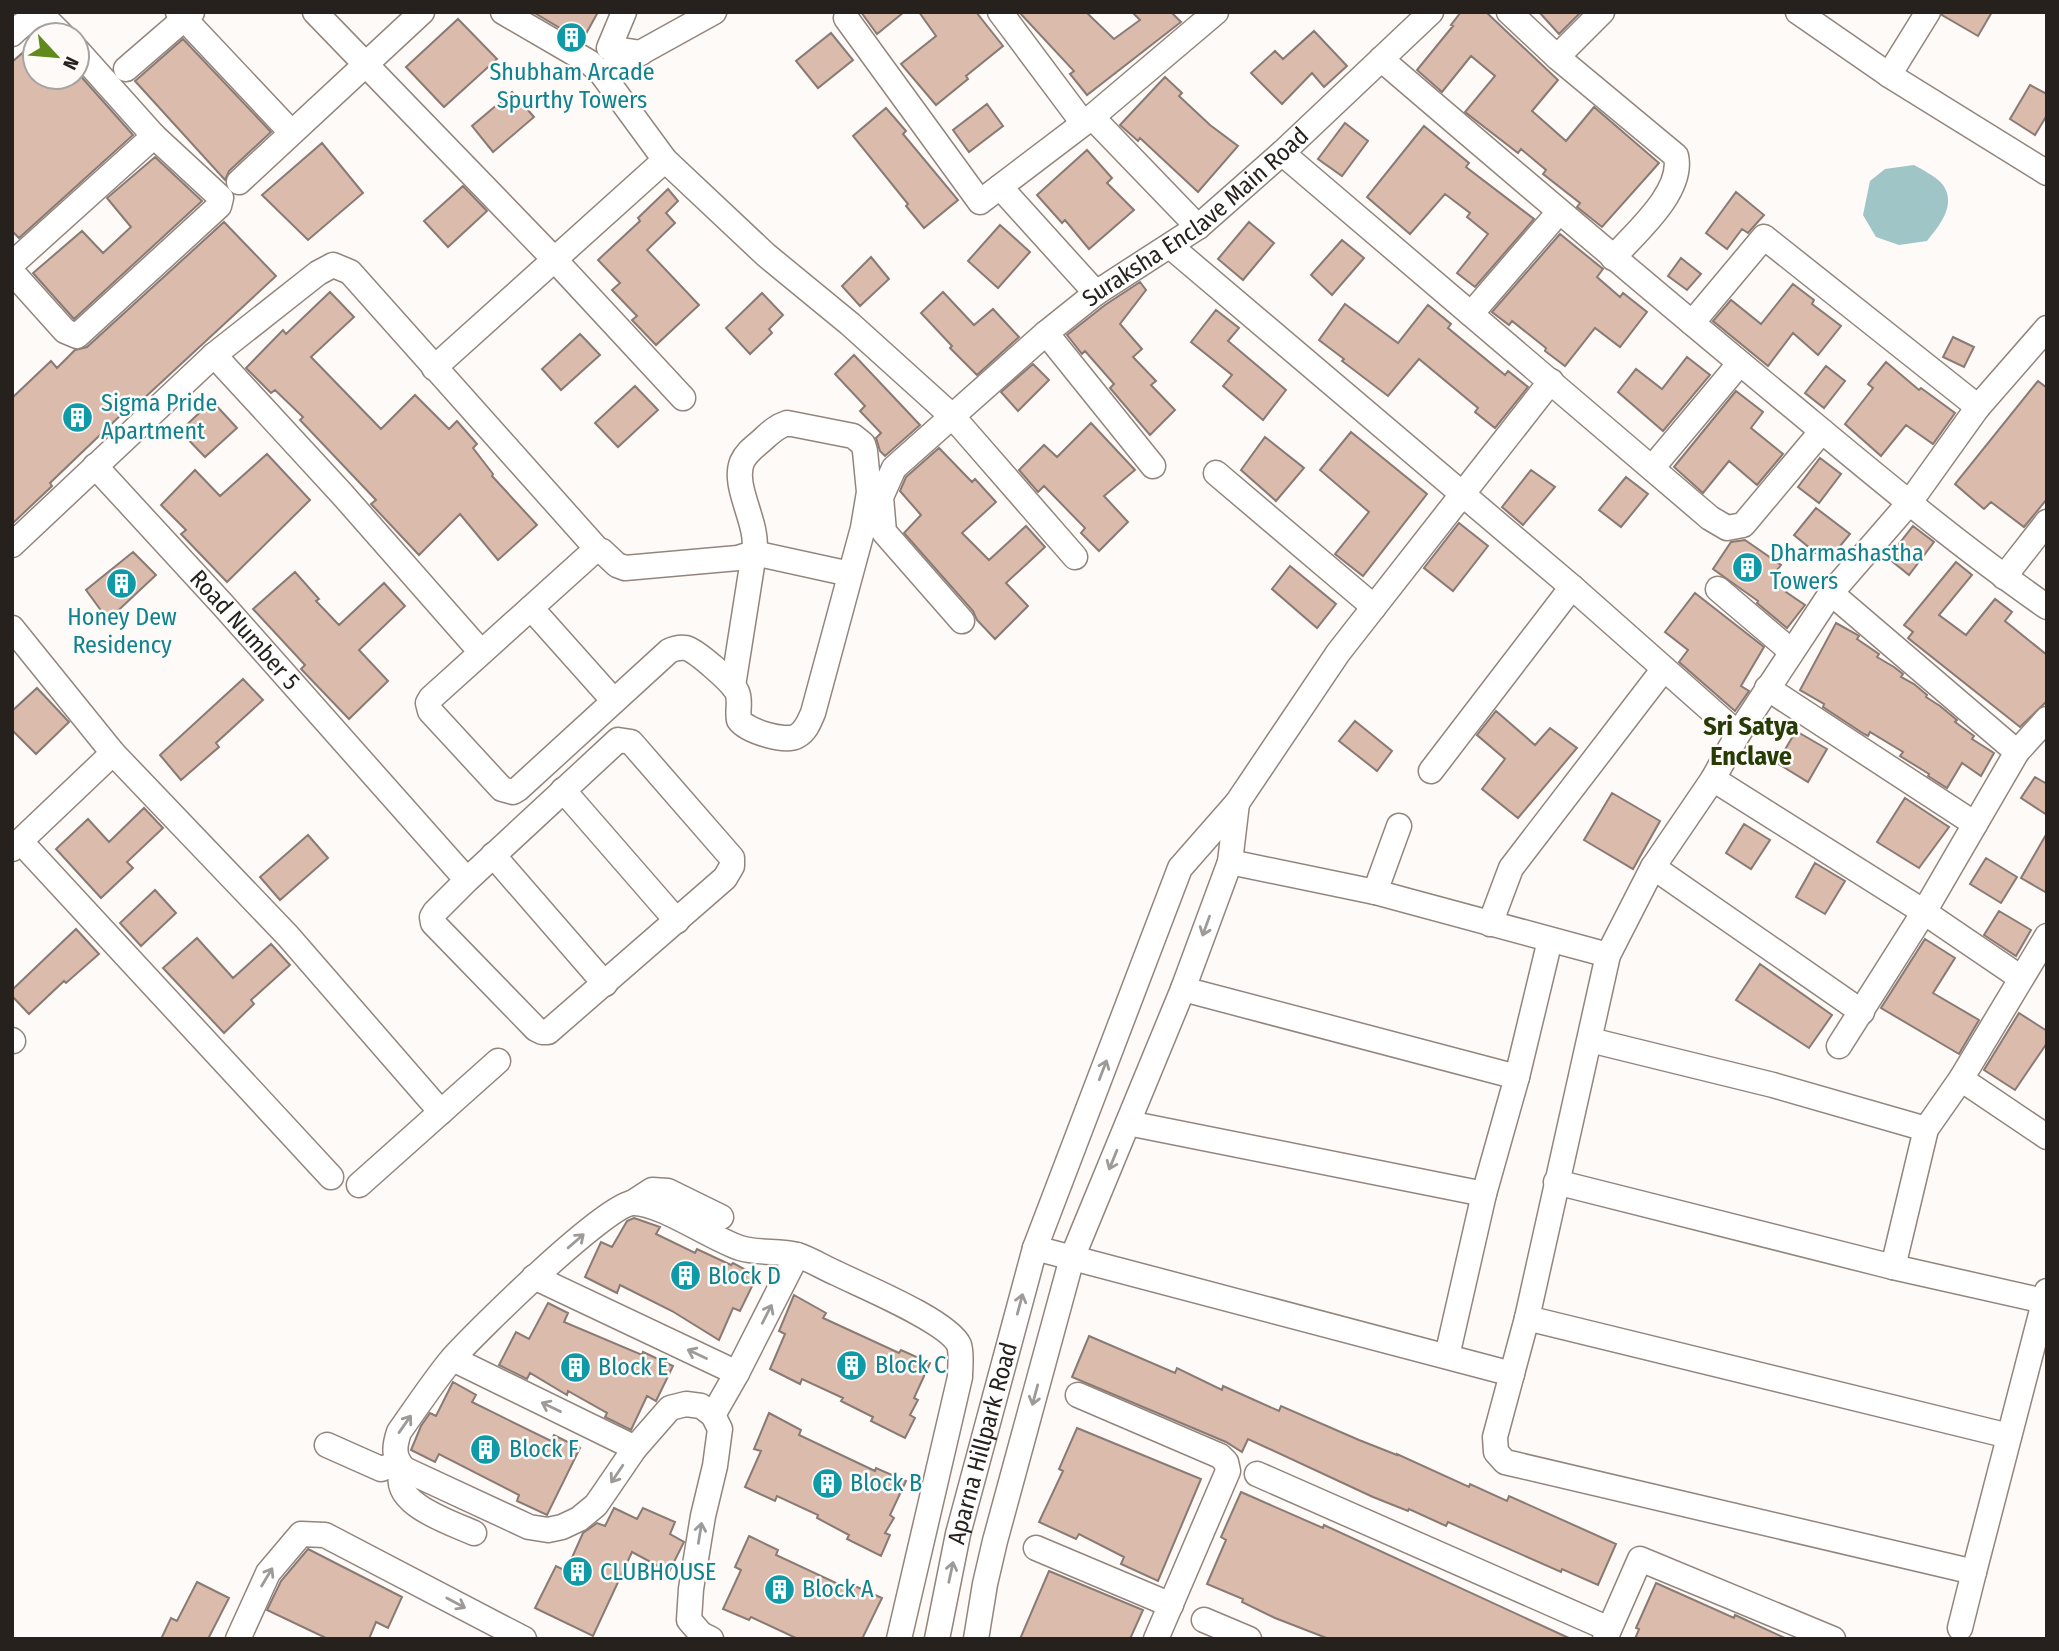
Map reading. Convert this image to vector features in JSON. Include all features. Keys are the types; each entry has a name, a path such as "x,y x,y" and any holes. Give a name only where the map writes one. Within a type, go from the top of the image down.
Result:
{"street":[{"path":"315,12 554,259 683,398"},
{"path":"239,182 422,12"},
{"path":"503,12 569,51 614,59 714,12"},
{"path":"624,12 614,59 665,160 766,255 850,324 953,417 1075,557"},
{"path":"1000,12 1088,120 1198,227"},
{"path":"846,18 979,202 1088,120 1216,12"},
{"name":"Suraksha Enclave Main Road","path":"873,530 881,496 894,468 1046,333 1096,293 1198,227 1282,153 1431,12"},
{"path":"1509,12 1557,57 1676,156 1677,172 1670,193 1613,258"},
{"path":"1557,57 1602,12"},
{"path":"1798,12 1889,75 2047,173"},
{"path":"1889,75 1928,12"},
{"path":"126,69 185,14 291,132"},
{"path":"28,21 32,18 48,21"},
{"path":"1381,59 1613,258 1822,431 2004,577 2047,607"},
{"path":"91,66 154,136 221,198 219,206 77,336 65,331 14,260 154,136"},
{"path":"1282,153 1710,518 1727,528 1743,524 1822,431"},
{"path":"434,368 665,160"},
{"path":"1000,187 1096,293"},
{"path":"1471,314 1559,212"},
{"path":"1692,323 1764,237 1978,407"},
{"path":"1170,246 1573,587 1663,670 1738,734"},
{"path":"12,545 214,355 318,273 333,265 350,272 598,550 620,567 715,560 750,556 754,553 850,575"},
{"path":"1974,1572 1506,1462 1496,1452 1495,1437 1527,1318 1608,955 1653,867 1713,779 1767,688 1831,593 1910,502 1978,407 2046,331"},
{"path":"1046,333 1153,466"},
{"path":"214,355 342,494 481,652"},
{"path":"1652,468 1740,363"},
{"name":"Aparna Hillpark Road","path":"937,1639 958,1534 1035,1248 1180,868 1237,803 1338,653 1550,381"},
{"path":"598,550 431,698 428,707 507,792 518,789 675,648 683,647 697,653 733,686 739,699 739,720 748,729 785,739 803,732 813,713 850,575 873,530 863,444 853,436 787,424 775,428 748,453 743,462 741,480 754,530 754,553 733,686"},
{"name":"Road Number 5","path":"95,466 232,615 467,880"},
{"path":"1216,473 1374,607"},
{"path":"2004,577 2047,523"},
{"path":"873,530 962,621"},
{"path":"715,560 747,597"},
{"path":"1431,771 1573,587"},
{"path":"1718,589 1791,651"},
{"path":"1831,593 2017,752"},
{"path":"531,608 614,701"},
{"path":"12,628 113,753 288,936 441,1112"},
{"path":"1490,923 1511,868 1663,670"},
{"path":"1767,688 1975,824"},
{"path":"1839,1046 1924,912 2017,752 2047,719"},
{"path":"618,740 631,742 728,852 732,866 725,878 554,1029 542,1032 536,1029 433,923 435,912 493,855 618,740"},
{"path":"113,753 17,845 331,1177"},
{"path":"1713,779 1924,912 2021,978"},
{"path":"563,790 677,921"},
{"name":"Aparna Hillpark Road","path":"976,1639 995,1541 1072,1258 1183,989 1230,862 1237,803"},
{"path":"1375,892 1399,825"},
{"path":"493,855 605,984"},
{"path":"1230,862 1375,892 1608,955"},
{"path":"1653,867 1862,1013"},
{"path":"1893,1267 1926,1129 1961,1079 2047,936"},
{"path":"1447,1356 1484,1194 1517,1077 1550,940"},
{"path":"1183,989 1517,1077"},
{"path":"1590,1040 1773,1085 1926,1129"},
{"path":"359,1185 498,1061"},
{"path":"1961,1079 2047,1137"},
{"path":"1128,1123 1484,1194"},
{"path":"1556,1182 1893,1267 2045,1296 1960,1628"},
{"path":"710,1639 701,1634 689,1620 691,1589 720,1429 713,1415 701,1406 686,1404 670,1408 635,1448 596,1505 579,1519 548,1530 528,1527 401,1466 395,1457 398,1432 453,1359 534,1278 596,1224 614,1211 652,1190 659,1189 721,1217"},
{"path":"632,1203 656,1208 738,1247 756,1252 797,1255 915,1311 948,1332 958,1344 960,1377 900,1639"},
{"path":"1035,1248 1512,1374"},
{"path":"713,1415 797,1255"},
{"path":"534,1278 737,1373"},
{"path":"1527,1318 2009,1436"},
{"path":"453,1359 635,1448"},
{"path":"1078,1395 1220,1456 1226,1462 1228,1471 1156,1639"},
{"path":"327,1445 370,1466 381,1469 401,1466"},
{"path":"401,1466 402,1490 414,1504 474,1533"},
{"path":"1257,1474 1607,1634 1640,1559 1833,1639"},
{"path":"440,1502 506,1532 514,1533 528,1527"},
{"path":"238,1639 268,1573 301,1534 326,1535 524,1639"},
{"path":"958,1534 995,1541"},
{"path":"1036,1548 1171,1605"},
{"path":"1204,1620 1249,1639"}],"water":[{"path":"1914,165 1943,185 1948,200 1945,215 1927,241 1899,245 1876,237 1863,215 1870,181 1885,169"}],"building":[{"name":"Shubham Arcade Spurthy Towers","path":"533,12 598,12 582,41"},
{"path":"861,12 904,12 877,34"},
{"path":"919,12 976,12 1003,46 936,105 901,64 936,36"},
{"path":"1019,12 1086,12 1114,39 1140,20 1132,12 1171,12 1181,22 1087,95 1070,74 1074,71"},
{"path":"1461,12 1486,12 1558,80 1532,111 1566,141 1594,107 1659,163 1602,227 1577,207 1580,203 1543,174 1546,170 1521,149 1518,153 1465,112 1495,76 1471,56 1442,92 1417,70"},
{"path":"1539,12 1581,12 1559,34"},
{"path":"1943,12 1992,12 1978,36 1942,15"},
{"path":"458,19 497,59 444,107 406,67"},
{"path":"1314,31 1347,66 1324,87 1312,73 1282,104 1251,73 1275,51 1283,59"},
{"path":"831,33 853,60 818,88 796,61"},
{"path":"183,39 271,132 229,171 225,180 135,81"},
{"path":"21,54 21,91 91,91 91,88 133,135 19,238 12,231 12,62"},
{"path":"1165,77 1182,93 1179,96 1238,146 1198,192 1140,138 1138,141 1120,125"},
{"path":"2030,85 2047,94 2047,115 2035,135 2010,119"},
{"path":"512,92 534,117 493,152 472,126"},
{"path":"987,104 1003,126 969,152 953,130"},
{"path":"886,108 906,131 903,134 958,200 924,228 853,136"},
{"path":"1345,123 1368,141 1342,176 1318,159"},
{"path":"1424,126 1469,163 1466,167 1534,219 1475,287 1457,273 1488,234 1467,217 1470,213 1445,194 1410,234 1367,197"},
{"path":"322,143 363,193 308,240 262,195"},
{"path":"1087,150 1112,178 1107,183 1134,210 1089,249 1065,220 1062,223 1037,195"},
{"path":"155,157 202,201 74,319 33,273 82,231 103,253 131,227 107,198"},
{"path":"463,186 487,211 448,247 424,221"},
{"path":"668,189 678,201 666,213 675,223 647,250 699,305 656,345 632,320 637,316 612,290 620,283 598,260 640,221 638,218"},
{"path":"1736,192 1764,215 1748,233 1742,229 1727,249 1706,233"},
{"path":"224,222 276,276 127,414 125,411 50,483 52,486 12,524 12,398 51,361 57,368 75,350 87,347"},
{"path":"1249,222 1274,243 1243,280 1218,259"},
{"path":"1000,225 1030,252 998,288 968,261"},
{"path":"1560,234 1603,269 1597,277 1620,297 1623,293 1647,312 1620,347 1595,328 1565,366 1512,321 1509,325 1492,312"},
{"path":"1342,240 1364,258 1332,295 1311,275"},
{"path":"871,257 889,279 860,306 842,286"},
{"path":"1681,258 1701,274 1687,290 1668,276"},
{"path":"1140,282 1146,290 1120,324 1142,349 1133,357 1156,381 1151,385 1175,410 1150,435 1110,388 1114,384 1085,351 1082,354 1067,335"},
{"path":"1793,284 1814,300 1812,304 1841,326 1818,355 1793,333 1768,366 1713,321 1731,300 1761,324"},
{"path":"330,292 354,317 311,357 381,429 415,395 449,429 457,421 477,444 473,448 492,476 537,525 498,560 460,514 419,555 371,504 376,500 300,420 303,417 275,390 271,393 246,368 283,330 286,334"},
{"path":"943,292 974,325 993,309 1019,337 977,375 921,313"},
{"path":"762,293 783,315 769,329 772,333 750,354 726,328"},
{"path":"1345,304 1398,343 1428,305 1451,324 1448,328 1505,375 1508,371 1528,387 1495,428 1475,412 1478,408 1419,359 1388,396 1319,340"},
{"path":"1216,310 1239,328 1228,341 1286,390 1263,420 1223,386 1232,375 1191,342"},
{"path":"580,334 600,355 561,390 542,369"},
{"path":"1953,337 1974,347 1964,367 1943,357"},
{"path":"854,355 920,425 885,456 880,451 876,438 881,433 860,411 865,406 835,374"},
{"path":"1687,357 1710,375 1663,431 1618,392 1636,369 1662,389"},
{"path":"1886,362 1919,390 1921,388 1955,413 1933,444 1906,425 1881,456 1845,424 1873,388 1868,384"},
{"path":"1033,364 1049,380 1018,411 1001,392"},
{"path":"1826,366 1845,381 1824,408 1805,393"},
{"path":"2038,381 2047,388 2047,499 2024,527 1991,502 1984,509 1955,484"},
{"path":"635,386 658,410 618,447 595,423"},
{"path":"1736,391 1763,412 1751,428 1783,454 1757,485 1729,461 1703,493 1674,467"},
{"path":"212,401 237,428 205,457 180,431"},
{"path":"1091,423 1135,470 1104,496 1128,522 1099,551 1081,533 1085,528 1044,486 1038,492 1019,470 1044,445 1057,457"},
{"path":"1351,432 1427,494 1363,576 1335,554 1369,512 1320,470"},
{"path":"1265,437 1304,468 1276,501 1241,470"},
{"path":"939,448 972,482 975,479 996,502 962,533 989,560 1026,526 1045,547 1006,583 1028,606 995,639 904,533 921,515 900,491 906,477"},
{"path":"267,454 310,500 227,582 181,534 186,530 161,505 195,470 220,496"},
{"path":"1820,458 1841,474 1819,503 1798,487"},
{"path":"1531,470 1555,487 1523,525 1502,507"},
{"path":"1626,477 1648,494 1621,527 1599,510"},
{"path":"1816,508 1850,534 1827,562 1794,535"},
{"path":"1459,523 1488,546 1453,591 1424,568"},
{"path":"1913,526 1934,542 1909,575 1888,558"},
{"name":"Dharmashastha Towers","path":"1745,540 1781,565 1777,570 1793,583 1786,592 1805,605 1787,628 1757,603 1758,601 1713,569 1731,542"},
{"name":"Honey Dew Residency","path":"133,552 156,575 108,620 86,590"},
{"path":"1956,562 1972,575 1939,615 1966,635 1995,599 2012,612 2005,621 2047,655 2047,701 2020,727 1908,638 1913,632 1904,625"},
{"path":"1290,566 1336,604 1317,628 1272,589"},
{"path":"295,572 319,599 316,601 339,625 384,583 405,606 359,650 388,681 349,719 301,669 305,665 253,609"},
{"path":"1695,593 1764,647 1741,686 1749,691 1735,711 1679,662 1688,650 1665,632"},
{"path":"1836,623 1859,636 1857,639 1879,654 1877,657 1903,674 1901,677 1914,684 1974,736 1972,739 1994,753 1981,776 1962,763 1947,788 1900,756 1903,752 1870,732 1868,736 1864,734 1800,690"},
{"path":"243,679 263,700 216,743 219,747 181,780 160,755"},
{"path":"37,688 69,722 36,754 12,730 12,711"},
{"path":"1496,711 1535,745 1550,728 1577,748 1518,818 1482,789 1505,759 1477,735"},
{"path":"1355,721 1392,751 1377,771 1339,741"},
{"path":"1796,731 1827,749 1808,782 1777,763"},
{"path":"2035,777 2047,784 2047,815 2021,798"},
{"path":"1612,793 1660,821 1633,869 1584,840"},
{"path":"1905,798 1949,827 1919,868 1877,842"},
{"path":"144,808 163,828 127,862 133,868 101,898 56,849 88,819 109,842"},
{"path":"1744,824 1770,840 1751,869 1726,853"},
{"path":"2047,833 2047,893 2021,878"},
{"path":"308,835 328,858 280,900 260,877"},
{"path":"1986,858 2017,877 2001,903 1970,884"},
{"path":"1815,863 1845,881 1825,914 1796,897"},
{"path":"155,890 176,913 141,946 120,923"},
{"path":"1999,911 2031,930 2016,956 1984,935"},
{"path":"76,929 99,954 66,983 64,981 29,1014 12,996 12,990"},
{"path":"197,938 233,978 271,944 290,965 251,1000 254,1004 224,1033 163,968"},
{"path":"1925,939 1955,958 1933,993 1979,1020 1959,1054 1881,1008"},
{"path":"1760,964 1832,1015 1809,1048 1736,1000"},
{"path":"2019,1013 2047,1031 2047,1043 2015,1090 1984,1070"},
{"name":"Block D","path":"634,1218 660,1227 656,1234 695,1253 697,1249 757,1276 740,1311 733,1308 719,1340 672,1311 620,1285 617,1293 585,1277 601,1242 612,1247 627,1221"},
{"name":"Block C","path":"794,1295 826,1313 823,1318 899,1353 901,1350 930,1363 914,1398 918,1400 910,1415 915,1418 905,1438 871,1421 873,1417 841,1401 843,1398 802,1379 800,1384 770,1369 785,1334 779,1331"},
{"name":"Block E","path":"548,1303 568,1313 564,1322 673,1366 656,1401 647,1396 631,1430 605,1417 607,1413 568,1391 567,1395 530,1373 527,1379 499,1365 516,1332 529,1339"},
{"path":"1089,1336 1175,1373 1177,1368 1222,1390 1223,1386 1279,1411 1281,1406 1469,1487 1470,1484 1507,1501 1509,1496 1616,1544 1598,1585 1562,1569 1561,1572 1448,1522 1446,1526 1409,1509 1408,1511 1373,1497 1248,1439 1242,1452 1226,1442 1072,1377"},
{"name":"Block F","path":"453,1382 476,1395 472,1402 551,1441 554,1435 580,1448 547,1515 517,1501 519,1495 439,1454 435,1462 411,1450 421,1426 430,1413 436,1416"},
{"name":"Block B","path":"769,1413 801,1430 799,1435 875,1471 876,1468 906,1481 890,1515 894,1518 885,1533 890,1535 881,1556 847,1539 849,1535 817,1518 818,1515 777,1496 775,1501 745,1487 761,1451 754,1449"},
{"path":"1077,1428 1201,1479 1158,1581 1121,1564 1124,1557 1079,1534 1076,1539 1039,1522 1063,1471 1059,1469"},
{"path":"1241,1492 1323,1528 1324,1525 1571,1639 1329,1639 1275,1618 1242,1602 1243,1599 1207,1584 1226,1540 1221,1537"},
{"name":"CLUBHOUSE","path":"614,1508 637,1519 643,1508 675,1522 670,1534 684,1542 669,1572 632,1552 593,1636 535,1608 556,1566 566,1571 583,1533 597,1523 605,1526"},
{"name":"Block A","path":"749,1536 778,1550 776,1555 853,1591 855,1586 882,1598 862,1639 798,1639 751,1617 749,1620 723,1609 741,1570 735,1567"},
{"path":"308,1549 402,1597 388,1628 376,1622 369,1639 328,1639 267,1610 281,1581"},
{"path":"1049,1571 1143,1610 1130,1639 1020,1639"},
{"path":"197,1582 229,1598 208,1639 161,1639 171,1618 177,1621"},
{"path":"1656,1583 1787,1639 1635,1639 1639,1629 1636,1628"}],"place":[{"name":"Shubham Arcade Spurthy Towers","path":"572,38"},
{"name":"Sigma Pride Apartment","path":"78,417"},
{"name":"Dharmashastha Towers","path":"1747,567"},
{"name":"Honey Dew Residency","path":"122,583"},
{"name":"Block D","path":"685,1276"},
{"name":"Block C","path":"852,1365"},
{"name":"Block E","path":"575,1367"},
{"name":"Block F","path":"486,1449"},
{"name":"Block B","path":"827,1483"},
{"name":"CLUBHOUSE","path":"577,1572"},
{"name":"Block A","path":"779,1589"}],"district":[{"name":"Sri Satya Enclave","path":"1751,741"}]}
